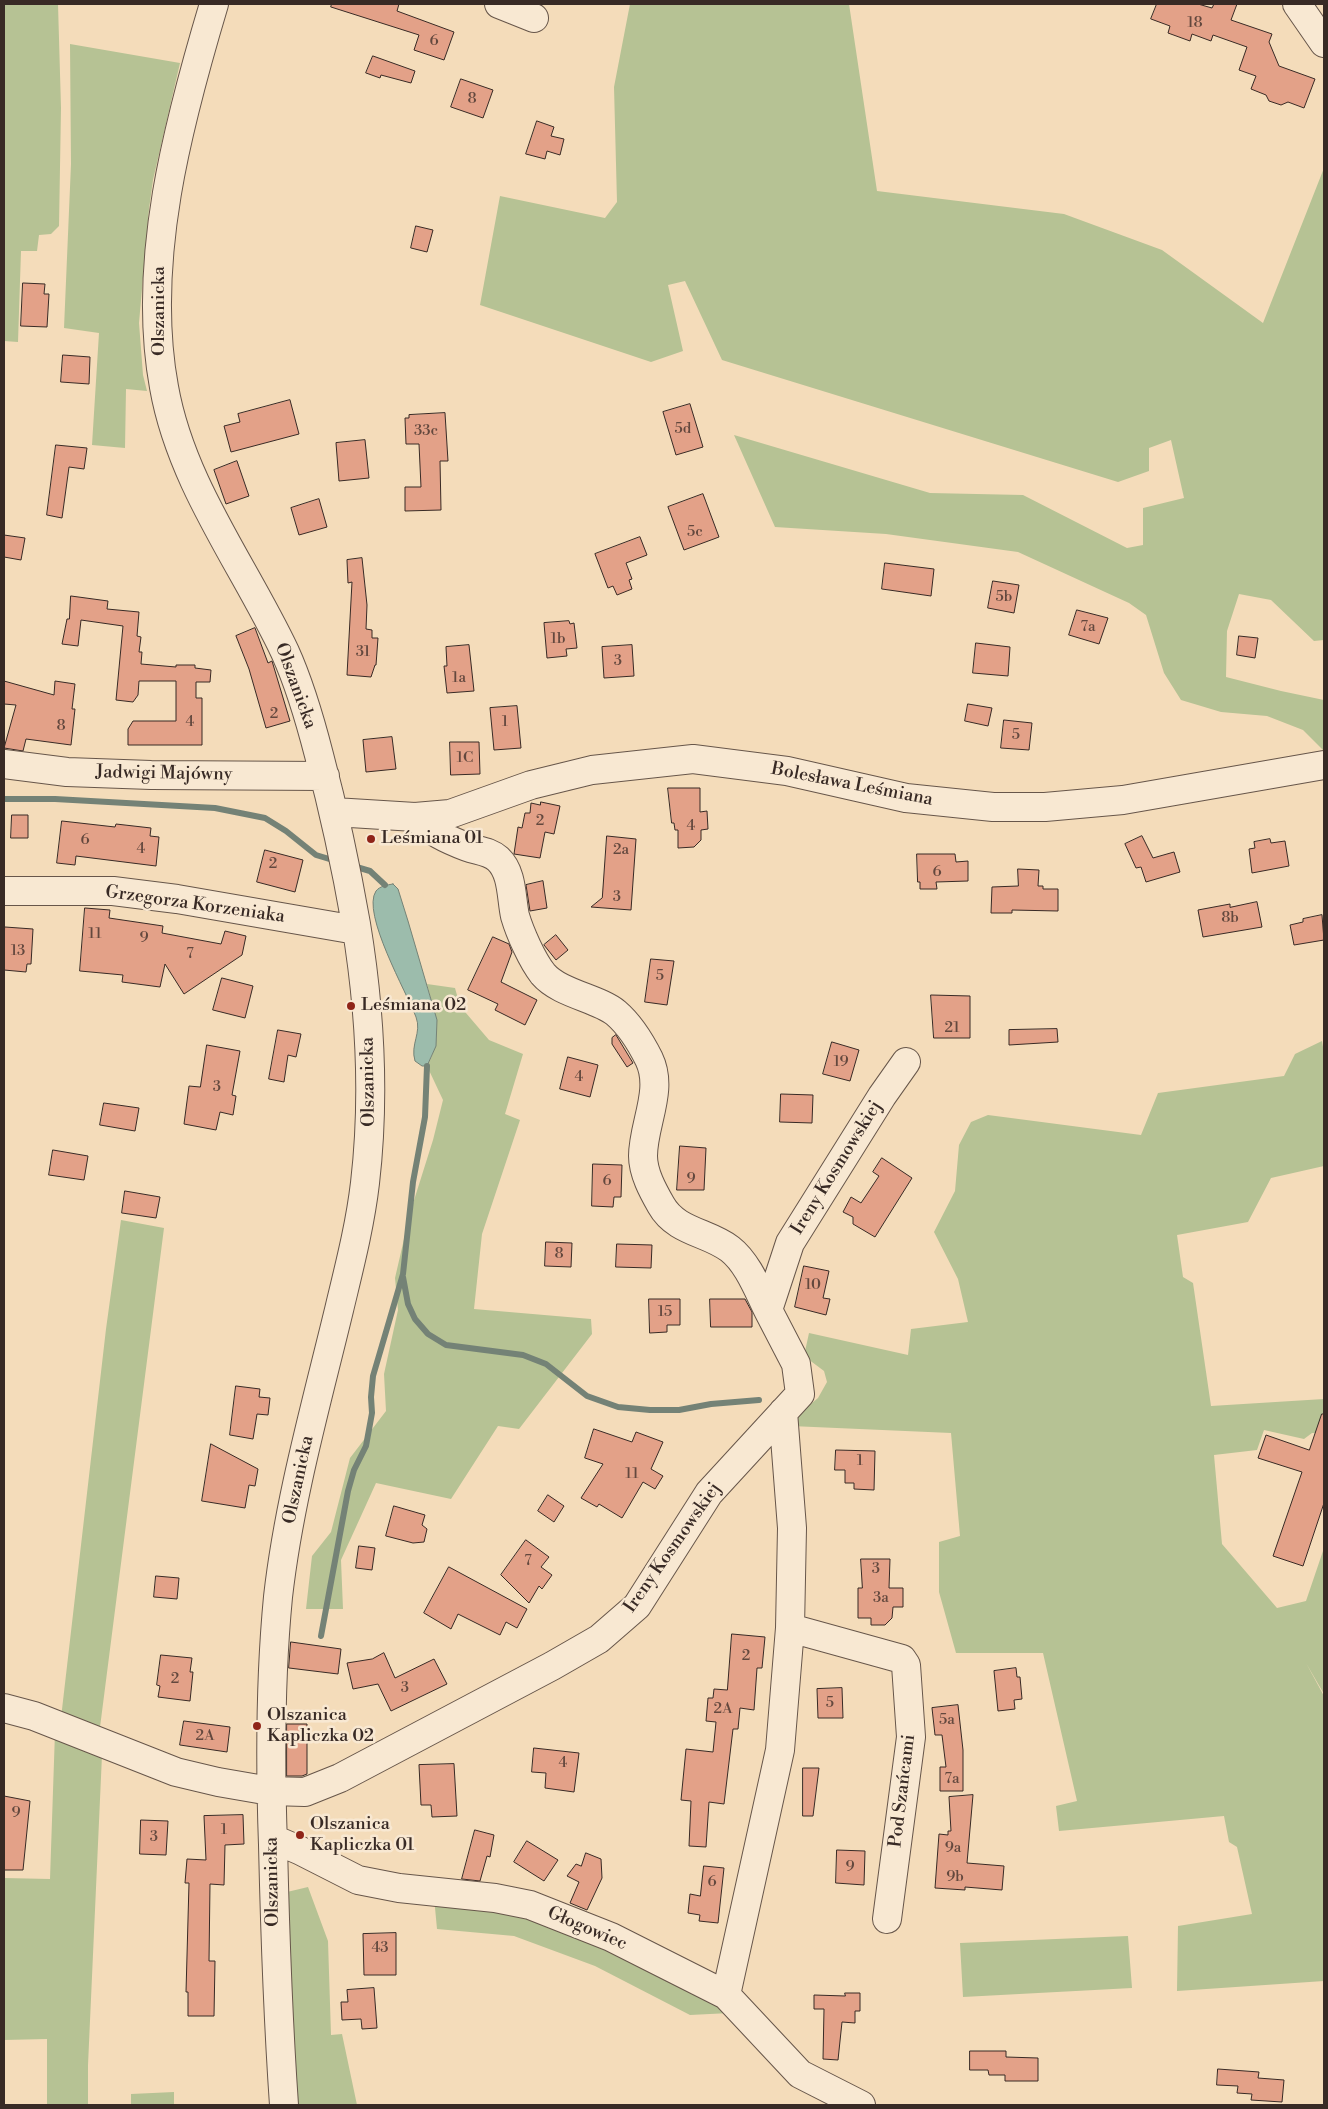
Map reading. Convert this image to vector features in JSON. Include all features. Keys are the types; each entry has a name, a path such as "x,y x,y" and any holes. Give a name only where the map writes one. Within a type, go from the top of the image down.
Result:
{"street":[{"name":"Olszanicka","path":"214,4 191,83 167,198 160,249 157,301 158,349 165,394 174,428 188,464 204,500 286,653 300,690 325,776 342,845 366,996 371,1088 367,1162 356,1236 302,1460 286,1542 272,1676 270,1791 275,1970 284,2105"},
{"path":"499,4 534,18"},
{"path":"1297,4 1324,43"},
{"name":"Bolesława Leśmiana","path":"334,812 415,817 450,814 531,785 592,770 693,759 787,771 906,798 993,807 1045,807 1123,800 1324,765"},
{"name":"Jadwigi Majówny","path":"4,764 75,772 151,775 325,776"},
{"path":"415,817 431,832 468,847 484,851 500,860 509,878 515,916 522,935 543,974 557,984 615,1012 631,1029 650,1061 654,1085 643,1157 650,1184 662,1208 672,1219 685,1228 723,1245 737,1256 747,1270 768,1310"},
{"name":"Grzegorza Korzeniaka","path":"4,891 114,891 176,899 356,930"},
{"name":"Ireny Kosmowskiej","path":"4,1708 34,1716 176,1772 270,1791 305,1792 340,1778 552,1666 599,1639 636,1606 709,1493 800,1394 796,1364 768,1310 790,1243 882,1096 906,1062"},
{"path":"726,1995 780,1750 790,1628 792,1528 783,1412"},
{"name":"Pod Szańcami","path":"790,1628 902,1658 906,1664 911,1737 887,1919"},
{"name":"Głogowiec","path":"272,1839 299,1850 358,1880 399,1888 495,1898 530,1905 611,1937 726,1995 800,2074 861,2105"}],"green space":[{"path":"4,4 58,4 61,108 59,226 51,234 39,235 37,251 21,251 18,342 4,341"},
{"path":"630,4 849,4 877,191 1064,214 1162,250 1263,323 1324,168 1324,640 1314,641 1271,600 1239,594 1227,631 1226,677 1324,700 1324,751 1303,730 1267,716 1221,712 1181,700 1164,673 1146,615 1129,603 1018,552 886,534 775,527 734,435 930,493 1023,495 1127,548 1143,545 1143,508 1184,498 1171,440 1149,448 1149,471 1118,482 722,360 685,281 668,285 683,351 651,362 480,305 500,196 605,218 617,202 614,87"},
{"path":"70,44 180,63 153,180 149,209 139,323 143,375 147,391 126,389 125,448 92,445 99,333 64,328 71,164"},
{"path":"427,984 455,988 460,1006 489,1040 523,1054 505,1114 520,1120 482,1234 474,1309 591,1319 592,1334 519,1429 498,1426 451,1499 376,1483 341,1560 343,1609 306,1609 312,1556 331,1532 350,1458 386,1411 384,1374 398,1310 395,1278 410,1213 433,1140 443,1100 427,1066 437,1035 435,1016"},
{"path":"1322,1041 1324,1053 1324,1166 1271,1178 1248,1222 1177,1235 1183,1277 1193,1283 1211,1406 1324,1399 1324,1433 1312,1433 1304,1439 1264,1430 1257,1450 1214,1455 1222,1544 1277,1608 1306,1601 1324,1548 1324,1694 1306,1663 1324,1696 1324,1981 1177,1991 1178,1926 1252,1914 1237,1847 1229,1842 1224,1816 1059,1831 1056,1806 1077,1801 1043,1653 956,1653 939,1592 939,1542 960,1536 951,1433 791,1426 801,1412 818,1398 827,1382 824,1371 804,1356 809,1333 908,1355 911,1329 968,1322 958,1279 934,1232 955,1191 959,1145 971,1122 988,1115 1141,1135 1158,1093 1284,1076 1295,1054"},
{"path":"121,1220 164,1228 99,1735 61,1718 106,1329"},
{"path":"55,1732 102,1755 88,2065 88,2105 47,2105 47,2039 4,2040 4,1878 50,1879"},
{"path":"308,1887 328,1941 331,2035 342,2034 357,2105 293,2105 287,1892"},
{"path":"434,1897 605,1925 730,2013 690,2015 595,1966 514,1936 437,1929"},
{"path":"1128,1936 1132,1988 963,1997 960,1943"},
{"path":"174,2092 174,2105 131,2105 131,2094"}],"shaded area":[{"path":"393,884 398,889 437,1020 436,1046 427,1066 422,1066 415,1061 414,1049 418,1028 416,1017 387,953 375,917 373,902 376,891 386,885"}],"building":[{"path":"332,4 399,4 397,11 454,32 444,60 414,50 419,35 331,7"},
{"path":"1157,4 1198,4 1212,8 1214,4 1237,4 1231,20 1272,34 1269,42 1279,66 1315,79 1304,108 1288,102 1281,105 1269,101 1266,95 1251,89 1256,76 1239,70 1247,47 1213,35 1211,41 1192,34 1190,41 1168,33 1170,26 1151,19"},
{"path":"373,56 415,71 411,83 381,75 380,78 366,73"},
{"path":"461,79 493,90 483,118 451,107"},
{"path":"537,121 554,127 551,136 564,139 560,155 547,151 545,159 526,154"},
{"path":"416,226 433,230 427,252 411,248"},
{"path":"23,283 45,284 44,294 49,294 47,327 21,326"},
{"path":"63,355 90,357 89,384 61,382"},
{"path":"290,400 299,434 231,452 224,426 240,422 238,414"},
{"path":"690,404 703,447 676,455 663,412"},
{"path":"445,413 448,461 440,461 441,510 405,511 405,487 421,487 419,444 406,444 405,418 409,418 409,415"},
{"path":"365,440 369,478 339,481 336,443"},
{"path":"56,445 87,448 84,469 69,467 62,518 47,515"},
{"path":"237,461 249,496 226,504 214,470"},
{"path":"703,494 719,537 684,550 668,507"},
{"path":"319,499 327,527 299,535 291,508"},
{"path":"4,535 25,538 21,560 4,557"},
{"path":"640,537 647,555 626,563 632,579 629,580 632,589 617,595 613,586 608,588 595,554"},
{"path":"362,558 367,605 366,629 372,630 372,638 378,638 376,665 371,677 347,675 352,582 348,583 347,560"},
{"path":"885,563 934,569 931,596 882,589"},
{"path":"993,581 1019,585 1014,613 988,608"},
{"path":"71,596 108,601 107,609 139,612 137,636 141,637 139,652 142,652 141,664 176,667 176,665 195,665 195,668 211,670 210,682 196,682 196,698 202,698 202,745 128,745 128,729 133,721 176,721 176,681 139,681 138,695 133,702 116,700 123,626 81,620 78,646 62,644 67,619 69,619"},
{"path":"1077,610 1108,618 1099,644 1069,635"},
{"path":"569,621 570,624 574,623 577,648 566,649 567,656 547,658 544,623"},
{"path":"255,628 268,663 272,661 290,721 266,728 249,669 236,636"},
{"path":"1239,636 1258,638 1255,658 1237,655"},
{"path":"976,643 1010,647 1008,676 973,673"},
{"path":"469,645 474,691 447,693 444,666 447,666 446,647"},
{"path":"632,645 634,676 604,678 602,647"},
{"path":"4,681 54,695 55,681 75,684 72,709 75,709 71,745 26,739 23,751 4,748 16,705 4,704"},
{"path":"968,704 992,708 988,726 965,721"},
{"path":"517,706 521,748 494,750 490,708"},
{"path":"1004,720 1032,723 1029,750 1001,748"},
{"path":"392,737 396,769 366,772 363,740"},
{"path":"450,742 479,742 480,774 451,775"},
{"path":"668,788 700,788 700,812 707,811 708,829 701,830 701,840 694,847 678,848 678,830 675,830 674,823 672,823"},
{"path":"541,802 560,806 554,834 545,832 540,858 514,854 518,827 522,828 525,813 530,813 531,803 540,805"},
{"path":"12,815 28,815 28,838 11,838"},
{"path":"62,821 115,827 116,824 151,828 150,836 159,837 156,866 76,856 75,865 57,863"},
{"path":"607,836 636,839 631,910 591,907 602,898"},
{"path":"1142,836 1153,858 1174,852 1180,872 1146,882 1141,867 1136,868 1125,844"},
{"path":"1270,839 1271,843 1285,841 1289,866 1252,873 1249,849 1255,848 1254,842"},
{"path":"265,850 303,860 295,892 257,882"},
{"path":"917,854 955,854 956,862 968,861 968,881 936,882 937,889 920,889"},
{"path":"1018,869 1039,870 1038,886 1043,886 1043,889 1058,889 1058,911 1012,910 1012,913 991,913 992,887 1018,886"},
{"path":"543,881 547,908 530,911 526,885"},
{"path":"1257,902 1262,927 1203,937 1198,910 1230,904 1230,907"},
{"path":"85,908 110,910 109,918 163,926 162,933 221,944 225,931 246,936 242,955 184,994 165,964 160,987 122,982 123,975 80,971"},
{"path":"1322,915 1324,940 1294,945 1290,925 1303,922 1303,919"},
{"path":"5,927 33,929 31,964 27,964 26,972 4,970"},
{"path":"556,935 568,950 556,960 544,945"},
{"path":"493,937 509,944 512,952 501,982 537,1000 525,1025 495,1010 498,1004 468,990"},
{"path":"651,959 674,961 667,1005 645,1002"},
{"path":"222,978 253,986 245,1018 213,1010"},
{"path":"931,995 970,996 970,1038 934,1038"},
{"path":"1057,1029 1058,1042 1009,1045 1009,1030"},
{"path":"278,1030 301,1034 296,1057 288,1055 284,1082 269,1079"},
{"path":"616,1035 633,1063 627,1067 612,1044 612,1038"},
{"path":"832,1042 859,1050 850,1081 823,1074"},
{"path":"207,1045 240,1051 232,1095 236,1096 233,1115 220,1112 216,1130 184,1124 189,1086 200,1087"},
{"path":"568,1057 598,1065 590,1097 560,1089"},
{"path":"781,1094 813,1095 812,1123 780,1122"},
{"path":"104,1103 139,1108 135,1131 100,1125"},
{"path":"680,1146 706,1148 704,1190 677,1190"},
{"path":"53,1150 88,1156 84,1180 49,1175"},
{"path":"882,1158 912,1178 875,1237 853,1224 853,1217 843,1212 851,1197 861,1203 879,1176 873,1172"},
{"path":"593,1164 622,1165 621,1197 614,1197 613,1207 592,1206"},
{"path":"125,1191 160,1197 156,1218 122,1213"},
{"path":"546,1242 572,1243 571,1267 545,1266"},
{"path":"617,1244 652,1245 651,1268 616,1267"},
{"path":"804,1266 829,1271 823,1298 830,1299 826,1315 795,1307"},
{"path":"649,1299 680,1299 680,1325 667,1325 667,1332 650,1333"},
{"path":"710,1299 745,1299 752,1312 752,1327 711,1327"},
{"path":"236,1386 260,1389 259,1397 270,1398 268,1415 257,1414 253,1439 230,1435"},
{"path":"1322,1414 1324,1414 1324,1503 1303,1566 1273,1556 1302,1472 1258,1458 1266,1435 1309,1450"},
{"path":"594,1429 632,1442 636,1432 663,1442 651,1469 663,1476 655,1489 643,1482 622,1518 599,1504 597,1507 581,1498 603,1464 585,1458"},
{"path":"211,1444 258,1469 255,1486 249,1485 245,1508 202,1501"},
{"path":"836,1450 875,1451 874,1490 854,1489 854,1483 845,1483 845,1470 835,1470"},
{"path":"548,1495 564,1506 554,1522 538,1511"},
{"path":"394,1506 425,1515 422,1525 427,1529 424,1542 413,1543 386,1536"},
{"path":"526,1540 549,1557 541,1567 552,1575 542,1589 539,1586 529,1603 501,1575"},
{"path":"359,1546 375,1548 372,1570 356,1568"},
{"path":"861,1559 890,1559 889,1588 903,1588 903,1607 893,1607 892,1618 885,1625 871,1625 871,1618 858,1618 858,1588 862,1588"},
{"path":"449,1567 527,1609 517,1628 506,1622 500,1635 458,1614 451,1629 424,1613"},
{"path":"156,1576 179,1578 177,1599 154,1597"},
{"path":"732,1634 765,1637 762,1668 757,1668 754,1710 740,1708 738,1729 733,1729 724,1804 709,1802 706,1847 689,1846 691,1801 681,1800 686,1749 713,1752 716,1722 706,1721 708,1698 713,1698 714,1689 727,1690"},
{"path":"291,1642 341,1649 338,1674 289,1668"},
{"path":"384,1653 395,1678 434,1659 447,1684 391,1711 378,1684 353,1689 347,1663 372,1659"},
{"path":"161,1655 192,1658 190,1672 193,1672 190,1701 158,1697 160,1686 157,1685"},
{"path":"1016,1668 1017,1677 1020,1677 1022,1699 1014,1700 1015,1709 998,1711 994,1671"},
{"path":"842,1688 843,1718 818,1718 817,1689"},
{"path":"958,1705 963,1750 963,1791 940,1791 940,1767 946,1767 942,1735 935,1735 932,1708"},
{"path":"184,1721 230,1727 227,1752 180,1745"},
{"path":"287,1724 307,1724 307,1774 302,1776 287,1776"},
{"path":"534,1748 579,1753 574,1792 545,1788 546,1773 532,1772"},
{"path":"454,1764 457,1816 432,1817 431,1805 421,1805 419,1765"},
{"path":"803,1768 819,1768 813,1816 803,1816"},
{"path":"973,1795 967,1863 1004,1866 1002,1890 965,1887 965,1890 935,1888 939,1834 948,1835 948,1831 951,1831 949,1797"},
{"path":"4,1796 30,1801 23,1870 4,1870"},
{"path":"243,1815 244,1844 225,1845 224,1885 210,1884 209,1961 215,1961 214,2016 188,2016 188,1992 186,1992 189,1883 185,1883 187,1859 206,1860 204,1816"},
{"path":"141,1820 168,1821 166,1855 140,1854"},
{"path":"475,1830 494,1835 490,1857 487,1856 480,1881 462,1879"},
{"path":"527,1841 558,1860 544,1881 514,1862"},
{"path":"837,1850 865,1851 864,1885 836,1883"},
{"path":"586,1853 601,1859 602,1878 587,1910 570,1903 579,1882 567,1876 576,1864 581,1866"},
{"path":"704,1866 724,1868 718,1923 699,1921 700,1915 688,1913 690,1894 700,1896"},
{"path":"396,1933 396,1975 364,1975 363,1934"},
{"path":"374,1988 377,2028 362,2029 361,2019 342,2020 341,2002 348,2002 347,1990"},
{"path":"845,1993 860,1993 860,2011 855,2011 855,2023 842,2022 838,2060 823,2059 824,2009 814,2009 814,1995 845,1996"},
{"path":"970,2051 1006,2051 1006,2057 1038,2058 1038,2081 1005,2081 1005,2075 989,2075 988,2070 970,2070"},
{"path":"1218,2069 1259,2072 1258,2078 1284,2080 1282,2102 1251,2100 1252,2094 1237,2093 1238,2086 1217,2085"}],"waterway":[{"path":"4,799 55,799 215,808 265,818 286,831 316,855 336,861"},
{"path":"353,866 370,871 385,885"},
{"path":"321,1636 348,1491 354,1470 366,1446 372,1413 373,1376 403,1274 413,1182 425,1117 427,1066"},
{"path":"403,1277 408,1304 415,1319 428,1334 446,1345 523,1355 546,1364 587,1396 618,1407 679,1410 711,1404 759,1400"}],"place":[{"name":"Leśmiana 01","path":"371,839"},
{"name":"Leśmiana 02","path":"351,1006"},
{"name":"Olszanica Kapliczka 02","path":"257,1726"},
{"name":"Olszanica Kapliczka 01","path":"300,1835"}]}
